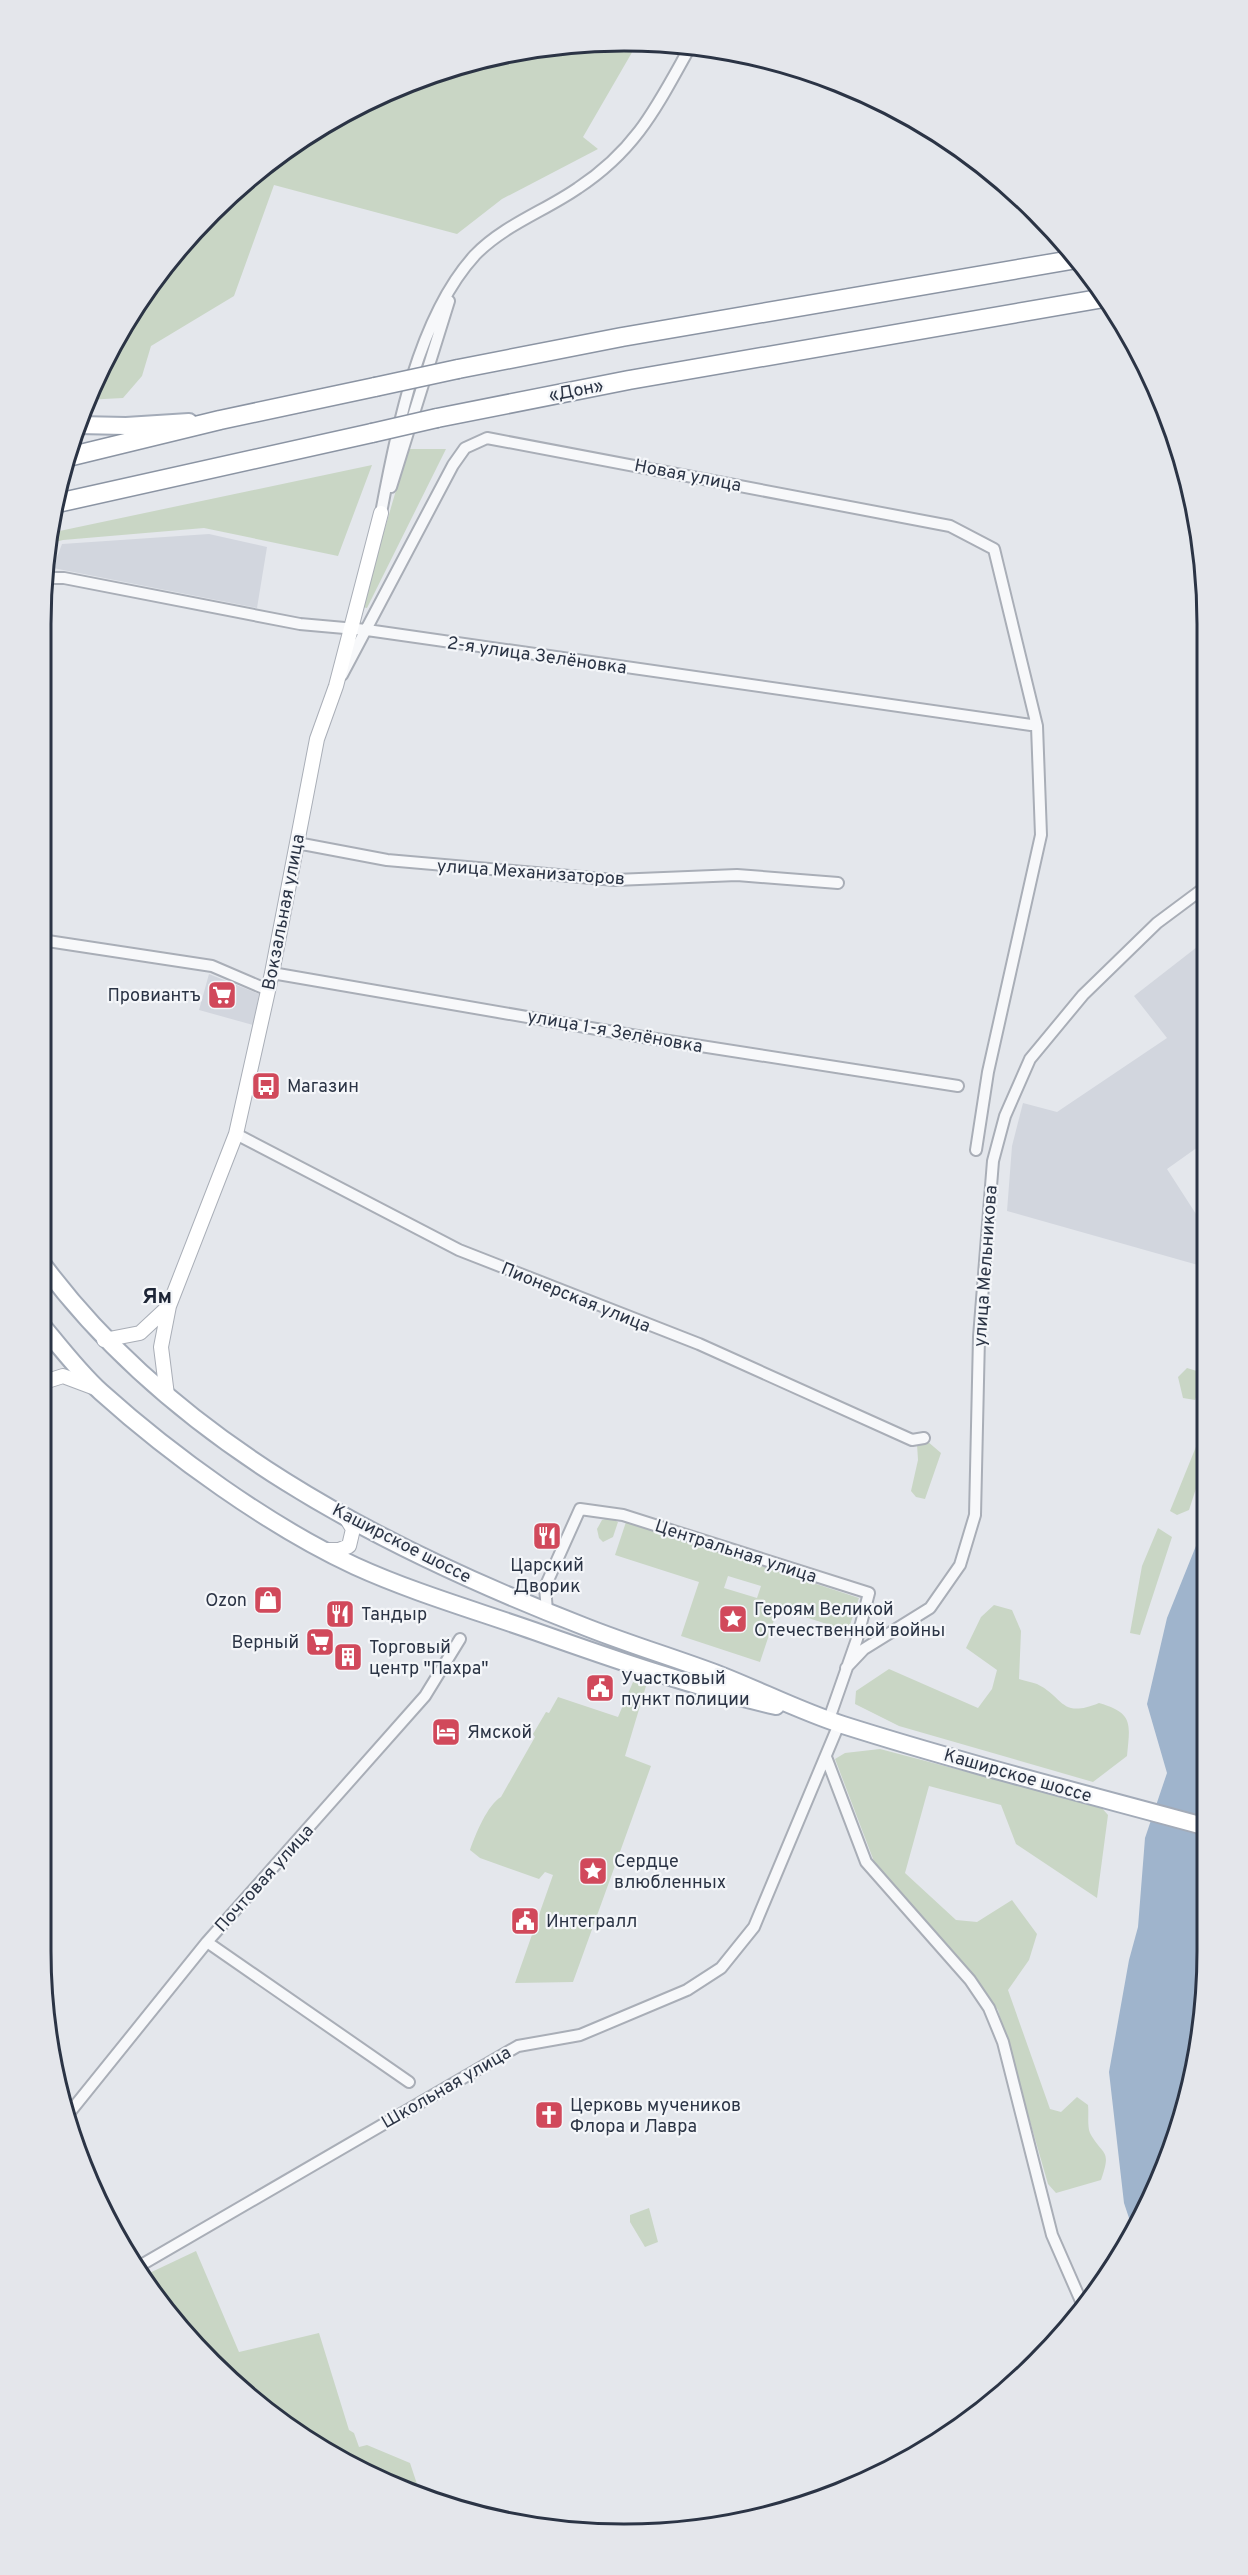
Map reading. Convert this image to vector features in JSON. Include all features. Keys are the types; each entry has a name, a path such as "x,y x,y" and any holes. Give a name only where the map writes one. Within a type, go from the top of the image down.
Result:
{"highway":[{"path":"77,455 220,420 458,369 622,337 1067,261"},
{"name":"«Дон»","path":"65,501 437,418 652,375 1096,299"}],"main road":[{"path":"87,424 126,426 220,420"},
{"name":"Каширское шоссе","path":"51,1275 104,1340 218,1437 278,1477 383,1538 547,1611 834,1721"},
{"name":"Каширское шоссе","path":"51,1336 99,1390 210,1478 322,1549 386,1579 719,1693 834,1721 1197,1824"}],"street":[{"path":"381,513 391,459 425,340 437,311 462,271 493,239 577,189 620,155 646,125 686,55"},
{"name":"Новая улица","path":"336,686 465,447 476,441 495,439 959,530 994,549 1034,726 1041,835 991,1061 976,1150"},
{"name":"Вокзальная улица","path":"167,1395 161,1347 169,1306 236,1134 273,973 317,739 336,686 381,513"},
{"name":"2-я улица Зелёновка","path":"53,578 64,578 300,624 367,630 1034,726"},
{"name":"улица Механизаторов","path":"297,843 387,860 615,880 736,875 838,883"},
{"name":"улица Мельникова","path":"846,1668 864,1649 930,1608 960,1565 975,1515 980,1337 993,1161 1005,1116 1030,1059 1083,995 1157,923 1197,893"},
{"path":"51,942 212,966 268,990"},
{"name":"улица 1-я Зелёновка","path":"273,973 632,1035 958,1086"},
{"name":"Пионерская улица","path":"236,1134 459,1250 699,1344 912,1440 924,1437"},
{"name":"Вокзальная улица","path":"104,1340 140,1333 169,1306"},
{"path":"51,1380 63,1376 99,1390"},
{"name":"Центральная улица","path":"547,1611 545,1587 580,1509 623,1515 869,1593 846,1668 834,1721"},
{"path":"322,1549 339,1550 349,1546 353,1529 345,1516"},
{"name":"Почтовая улица","path":"73,2108 207,1942 425,1696 460,1639"},
{"name":"Школьная улица","path":"144,2263 518,2046 580,2035 687,1990 721,1968 754,1927 801,1811 826,1757 834,1721"},
{"path":"826,1757 867,1862 970,1980 989,2008 1003,2042 1052,2235 1080,2299"},
{"path":"207,1942 409,2082"}],"shaded area":[{"path":"209,534 267,547 257,608 54,568 62,544"},
{"path":"1197,947 1197,1148 1167,1169 1197,1216 1197,1265 1007,1211 1012,1146 1023,1103 1057,1112 1167,1038 1134,996"},
{"path":"209,974 259,994 253,1025 199,1010"}],"green space":[{"path":"633,51 583,137 598,149 502,199 457,234 274,185 234,296 151,346 142,376 123,398 97,399 128,337 148,306 169,275 193,246 246,193 275,169 338,128 371,110 440,81 512,62 549,56 587,52"},
{"path":"408,449 446,449 367,608 362,607"},
{"path":"372,465 338,556 204,528 57,542 59,531"},
{"path":"1187,1368 1197,1371 1195,1400 1183,1398 1178,1377"},
{"path":"927,1441 941,1453 925,1499 916,1497 911,1491 918,1460 917,1444"},
{"path":"1197,1444 1197,1486 1189,1510 1177,1515 1170,1511"},
{"path":"610,1518 618,1522 613,1537 603,1542 599,1538 597,1529 602,1520"},
{"path":"626,1522 859,1598 848,1631 778,1608 760,1662 681,1636 699,1582 615,1555","holes":["728,1576 761,1586 757,1598 724,1588"]},
{"path":"1158,1528 1172,1537 1140,1635 1130,1633 1142,1566"},
{"path":"994,1605 1012,1610 1021,1631 1019,1679 1046,1689 1069,1707 1077,1709 1099,1703 1119,1711 1127,1721 1129,1736 1127,1756 1093,1782 899,1726 855,1704 856,1691 889,1669 978,1708 992,1689 997,1670 966,1648 981,1617"},
{"path":"633,1682 646,1686 625,1756 651,1766 573,1982 515,1983 553,1875 545,1872 539,1879 480,1858 470,1850 472,1844 491,1806 501,1797 535,1737 533,1734 558,1697 618,1717"},
{"path":"880,1749 1101,1807 1108,1815 1097,1898 1016,1844 1001,1805 929,1786 905,1873 956,1920 977,1922 1012,1900 1037,1934 1029,1960 1008,1990 1050,2109 1061,2112 1077,2097 1088,2105 1090,2133 1106,2157 1101,2180 1056,2193 1048,2184 998,2010 978,1981 875,1864 835,1759 845,1753"},
{"path":"649,2208 658,2242 645,2247 630,2222 630,2215"},
{"path":"196,2251 239,2352 319,2333 349,2430 354,2433 359,2447 367,2445 410,2463 417,2485 337,2447 275,2406 246,2382 193,2329 150,2273"}],"water":[{"path":"1197,1543 1196,1988 1186,2063 1167,2135 1130,2220 1124,2203 1109,2072 1129,1960 1138,1927 1145,1838 1167,1773 1147,1704 1167,1618"}],"place":[{"name":"Провиантъ","path":"222,995"},
{"name":"Магазин","path":"266,1086"},
{"name":"Царский Дворик","path":"547,1536"},
{"name":"Ozon","path":"268,1600"},
{"name":"Тандыр","path":"340,1614"},
{"name":"Героям Великой Отечественной войны","path":"733,1619"},
{"name":"Верный","path":"320,1642"},
{"name":"Торговый центр \"Пахра\"","path":"348,1657"},
{"name":"Участковый пункт полиции","path":"600,1688"},
{"name":"Ямской","path":"446,1732"},
{"name":"Сердце влюбленных","path":"593,1871"},
{"name":"Интегралл","path":"525,1921"},
{"name":"Церковь мучеников Флора и Лавра","path":"549,2115"}],"district":[{"name":"Ям","path":"157,1296"}]}
